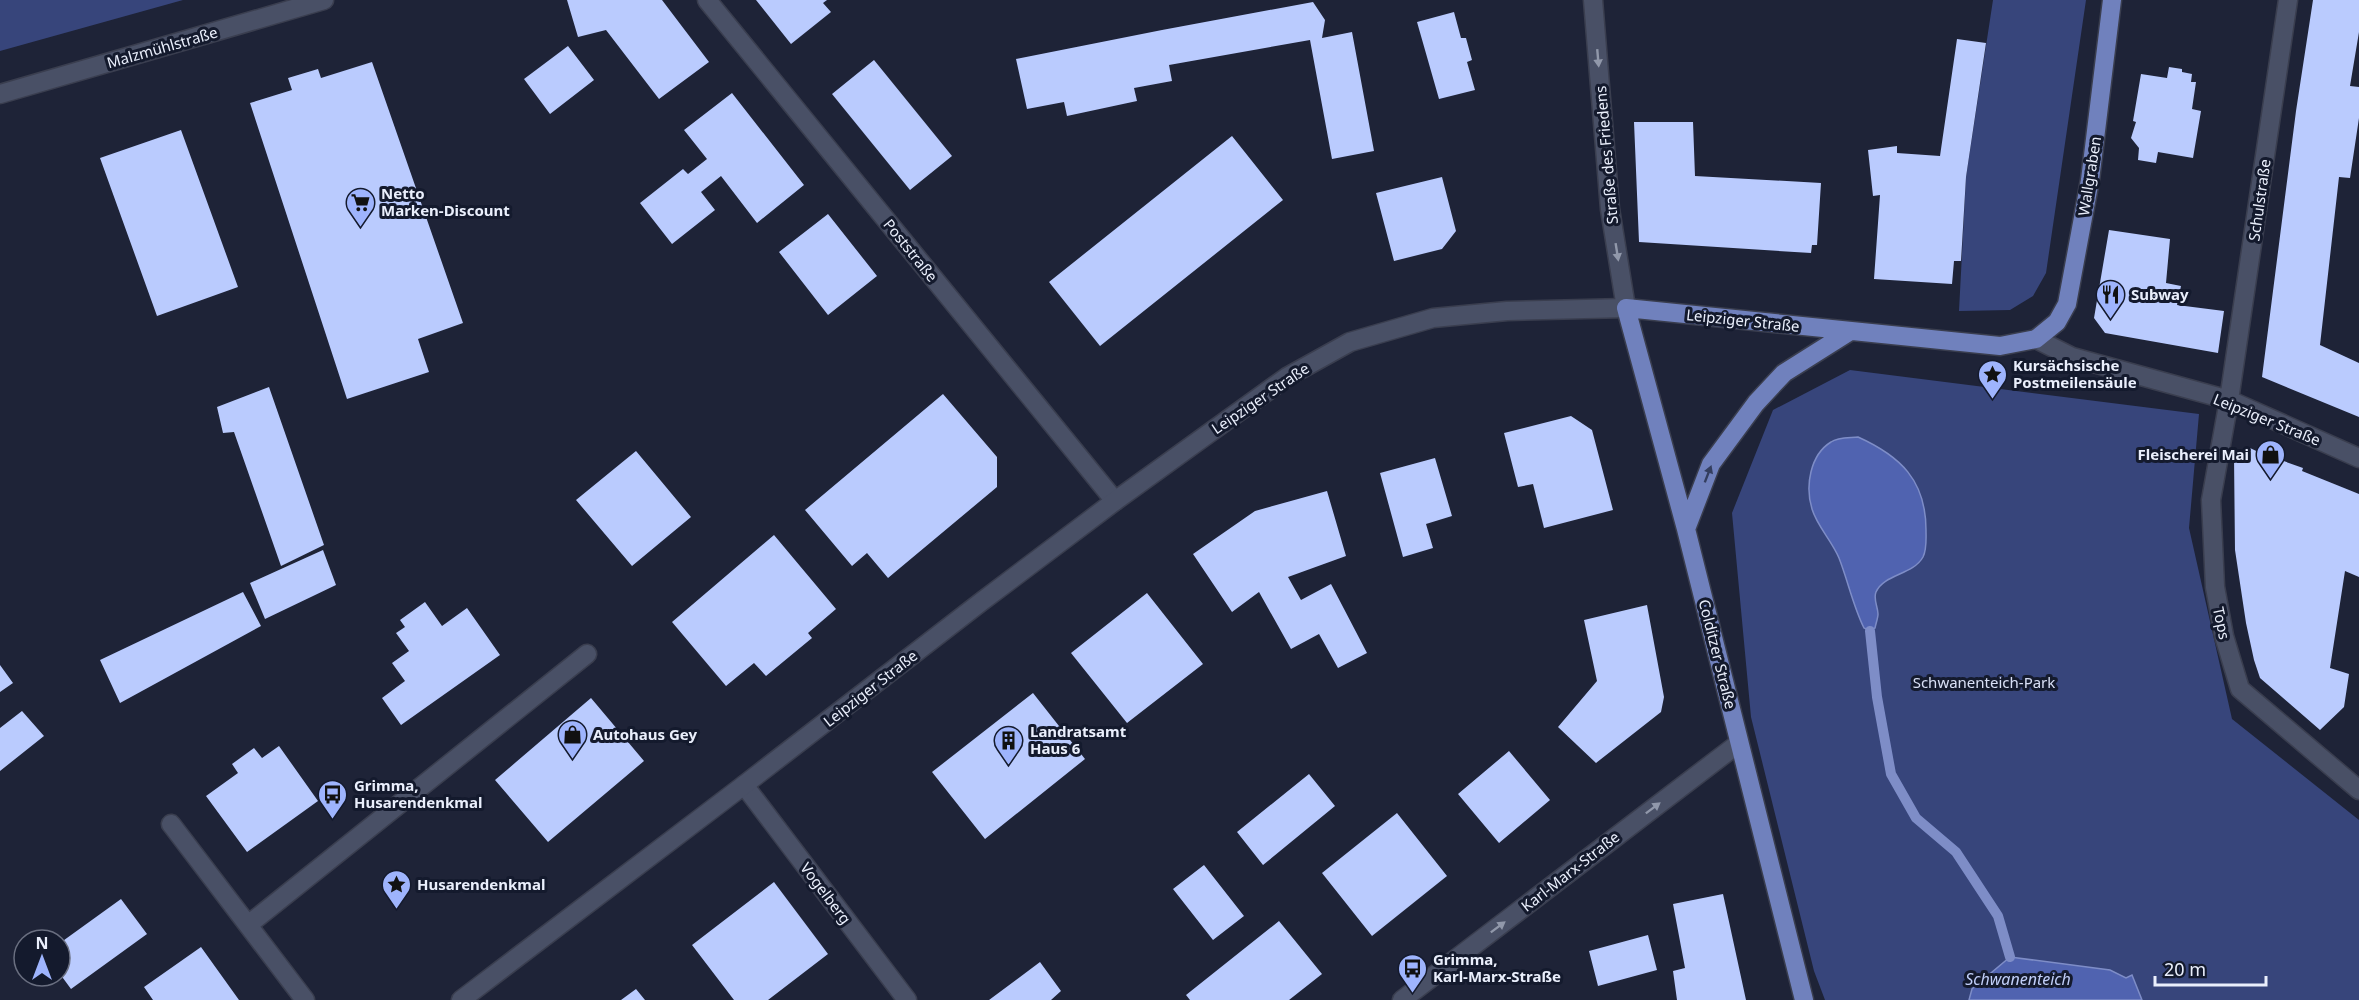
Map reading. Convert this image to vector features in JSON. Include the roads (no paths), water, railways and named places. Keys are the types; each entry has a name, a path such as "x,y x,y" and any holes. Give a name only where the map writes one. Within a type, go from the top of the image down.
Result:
{"main road":[{"name":"Wallgraben","path":"2036,339 2057,322 2067,304 2090,180 2112,0"},
{"name":"Leipziger Straße","path":"1626,309 2000,346 2036,339"},
{"name":"Colditzer Straße","path":"1626,309 1686,529 1804,1000"},
{"path":"1686,529 1712,464 1756,403 1784,374 1848,332"}],"street":[{"name":"Malzmühlstraße","path":"0,94 324,0"},
{"name":"Poststraße","path":"707,0 1115,501"},
{"name":"Straße des Friedens","path":"1593,0 1610,209 1626,309"},
{"name":"Schulstraße","path":"2229,400 2288,0"},
{"name":"Leipziger Straße","path":"461,1000 1115,501 1287,376 1350,342 1433,318 1507,311 1626,309"},
{"name":"Leipziger Straße","path":"2036,339 2072,357 2229,400 2359,458"},
{"name":"Tops","path":"2229,400 2211,509 2215,587 2224,636 2240,689 2359,790"},
{"path":"248,925 587,654"},
{"name":"Karl-Marx-Straße","path":"1402,1000 1739,743"},
{"name":"Vogelberg","path":"744,785 907,1000"},
{"path":"171,824 305,1000"}],"water":[{"path":"1858,437 1886,453 1908,472 1916,484 1925,512 1926,544 1923,557 1913,568 1885,581 1880,586 1875,597 1878,617 1875,628 1870,631 1864,628 1839,558 1814,515 1809,491 1814,463 1824,448 1837,439"},
{"name":"Schwanenteich","path":"2010,957 2110,970 2126,978 2132,975 2142,1000 1969,1000 1972,989"}],"waterway":[{"path":"1870,631 1877,697 1891,774 1916,818 1956,852 1998,916 2010,957"}],"place":[{"name":"Netto Marken-Discount","path":"360,228"},
{"name":"Subway","path":"2110,320"},
{"name":"Kursächsische Postmeilensäule","path":"1992,400"},
{"name":"Fleischerei Mai","path":"2270,480"},
{"name":"Autohaus Gey","path":"572,760"},
{"name":"Landratsamt Haus 6","path":"1009,766"},
{"name":"Grimma, Husarendenkmal","path":"333,820"},
{"name":"Husarendenkmal","path":"396,910"},
{"name":"Grimma, Karl-Marx-Straße","path":"1412,994"}],"park label":[{"name":"Schwanenteich-Park","path":"1984,682"}]}
